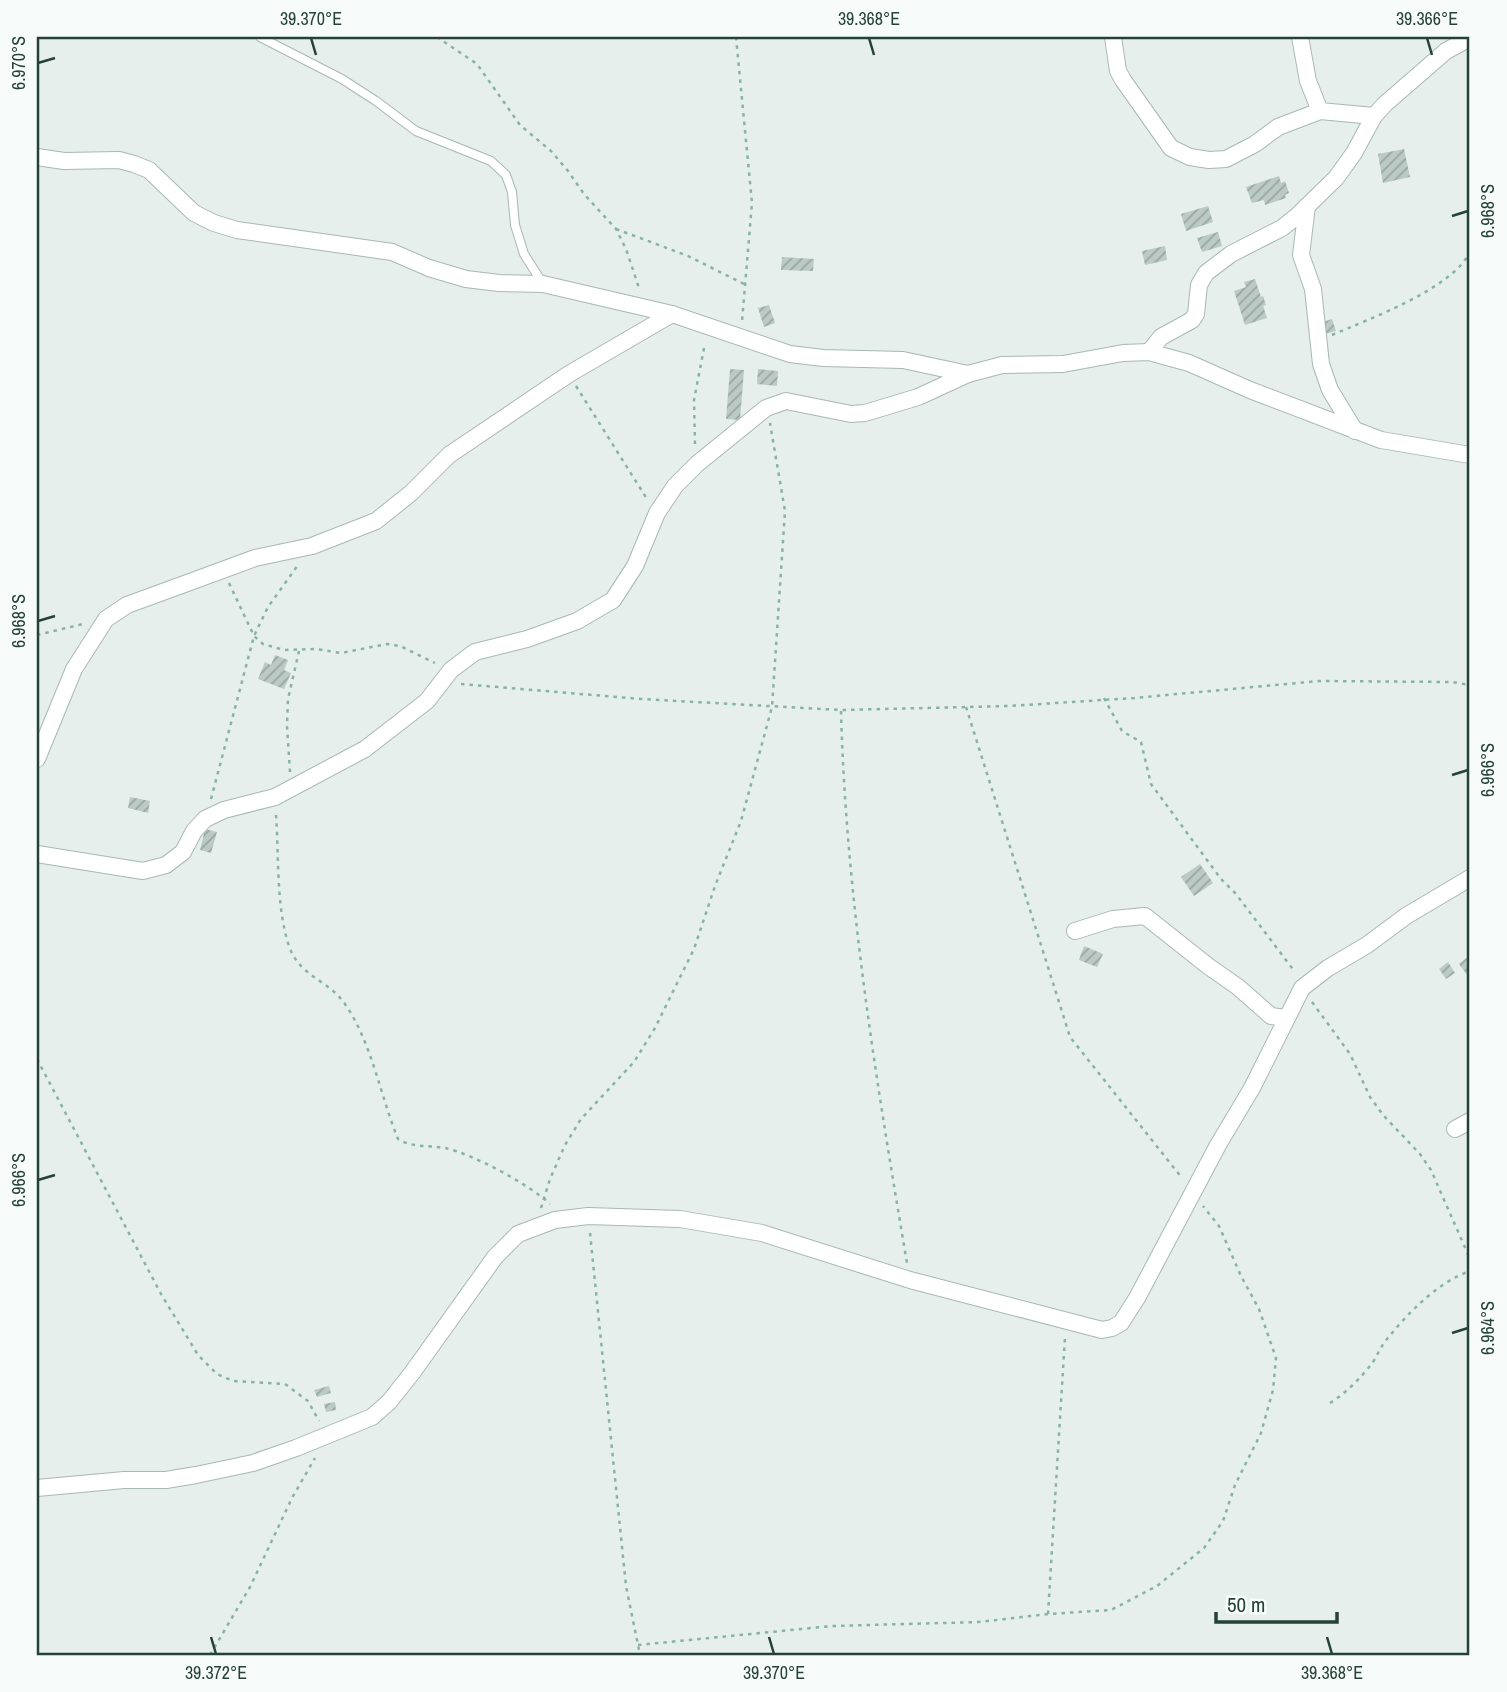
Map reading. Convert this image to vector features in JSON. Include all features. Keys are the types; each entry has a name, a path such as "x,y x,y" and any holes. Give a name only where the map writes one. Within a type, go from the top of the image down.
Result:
{"street":[{"path":"1113,37 1118,71 1123,80 1171,148 1191,157 1226,159 1278,127 1320,111 1374,116"},
{"path":"1300,37 1308,81 1320,111"},
{"path":"1149,352 1161,337 1192,320 1196,314 1199,285 1206,273 1231,254 1282,228 1307,206 1346,164 1374,116 1401,88 1446,51 1470,38"},
{"path":"37,157 64,161 119,160 134,164 149,170 194,213 237,230 392,252 429,268 466,279 543,285 651,309 790,354 823,358 903,360 968,374"},
{"path":"1307,206 1301,255 1313,289 1324,376 1356,431"},
{"path":"37,760 74,669 106,619 127,605 255,558 312,546 376,521 411,493 449,455 569,374 672,314"},
{"path":"37,854 143,871 166,865 183,852 194,831 205,819 224,810 283,793 365,749 427,701 446,677 475,652 527,639 578,621 612,600 635,566 657,513 675,486 696,464 766,408 786,401 851,414 865,413 918,397 968,374 1002,365 1063,364 1123,353 1149,352 1189,363 1238,385 1381,440 1470,455"},
{"path":"37,1488 124,1480 166,1480 196,1475 253,1462 327,1437 372,1417 389,1402 495,1257 518,1234 565,1219 588,1216 680,1219 762,1233 910,1280 1102,1330 1112,1328 1121,1323 1137,1298 1218,1145 1252,1088 1303,988 1406,916 1470,878"},
{"path":"1075,931 1113,919 1145,916 1208,967 1238,986 1271,1016 1286,1018"},
{"path":"1455,1129 1470,1121"}],"lane":[{"path":"260,37 342,79 416,131 491,161 506,175 512,192 515,225 524,254 543,285"}],"path":[{"path":"437,37 477,64 520,125 551,151 584,194 616,229 626,249 640,291 651,309"},
{"path":"736,37 752,203 741,338"},
{"path":"616,229 688,256 744,284"},
{"path":"1318,344 1325,338 1422,294 1450,274 1470,252"},
{"path":"696,464 694,400 709,327"},
{"path":"569,374 657,513"},
{"path":"535,1228 560,1156 581,1119 634,1062 655,1028 694,949 741,821 772,707 785,511 777,456 766,408"},
{"path":"205,819 254,636 268,607 312,546"},
{"path":"223,570 254,636 264,644 299,652 316,649 334,653 387,644 400,646 446,677 772,707 841,710 1009,706 1319,681 1452,682 1470,685"},
{"path":"37,635 106,619"},
{"path":"299,652 288,699 283,793 282,915 288,943 297,963 344,1002 360,1034 398,1139 407,1144 445,1148 472,1158 544,1198 565,1219"},
{"path":"1104,698 1122,731 1142,742 1151,785 1220,880 1236,894 1293,970 1350,1054 1370,1097 1382,1115 1432,1170 1470,1259"},
{"path":"841,710 843,791 849,864 873,1068 910,1280"},
{"path":"37,1059 161,1294 198,1355 217,1374 233,1381 275,1382 285,1384 298,1392 308,1401 327,1437 292,1498 250,1587 210,1655"},
{"path":"588,1216 624,1561 640,1655"},
{"path":"1330,1403 1359,1379 1373,1363 1386,1340 1426,1298 1453,1277 1470,1271"},
{"path":"1048,1614 1066,1321"}],"building":[{"path":"1404,149 1410,177 1383,183 1378,154"},
{"path":"1279,176 1281,183 1285,181 1289,193 1285,195 1286,198 1265,205 1264,200 1252,203 1246,187"},
{"path":"1208,206 1213,222 1186,231 1181,214"},
{"path":"1218,232 1222,246 1202,252 1197,238"},
{"path":"1165,246 1167,260 1145,265 1142,251"},
{"path":"782,257 814,259 813,271 781,270"},
{"path":"1255,279 1266,305 1263,306 1267,318 1245,325 1234,291 1246,287 1244,282"},
{"path":"769,305 775,323 764,327 758,308"},
{"path":"1332,319 1336,331 1321,335 1317,324"},
{"path":"730,369 744,370 740,420 726,419"},
{"path":"758,369 778,371 777,386 757,384"},
{"path":"275,655 288,660 284,670 291,673 284,689 258,679 265,662 271,665"},
{"path":"130,797 150,801 148,813 128,808"},
{"path":"205,829 217,832 211,853 200,850"},
{"path":"1200,864 1213,883 1194,896 1181,877"},
{"path":"1084,946 1103,954 1097,967 1079,960"},
{"path":"1470,955 1470,979 1459,964"},
{"path":"1448,962 1455,973 1446,979 1439,969"},
{"path":"329,1386 331,1393 317,1397 314,1390"},
{"path":"335,1402 336,1410 326,1412 324,1404"}]}
